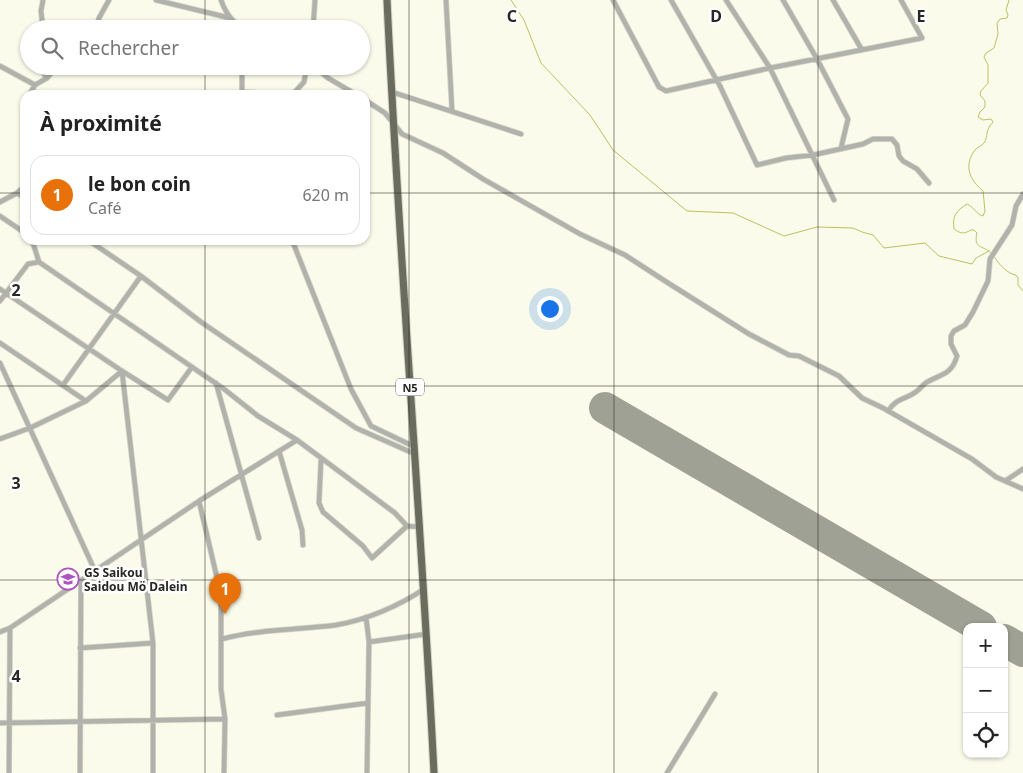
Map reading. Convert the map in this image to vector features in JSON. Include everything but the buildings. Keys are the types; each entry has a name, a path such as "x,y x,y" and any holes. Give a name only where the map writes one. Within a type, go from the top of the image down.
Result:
{"highway":[{"name":"N5","path":"388,0 393,121 427,634 434,773"}],"street":[{"path":"42,20 43,0"},
{"path":"98,20 109,0"},
{"path":"156,0 170,1 230,18"},
{"path":"221,0 232,20"},
{"path":"314,20 315,0"},
{"path":"446,0 452,110"},
{"path":"613,0 659,87 666,91 716,79 922,38 901,0"},
{"path":"671,0 716,79 757,165 863,144 873,139 892,139 903,161 917,169 929,183"},
{"path":"726,0 770,68 834,200"},
{"path":"783,0 817,59 848,119 841,148"},
{"path":"834,0 862,50"},
{"path":"0,66 35,85"},
{"path":"32,90 35,85 50,75"},
{"path":"242,75 242,90"},
{"path":"297,90 304,82 305,75"},
{"path":"324,75 348,90"},
{"path":"392,92 452,110 520,134"},
{"path":"370,103 385,113 402,134 443,153 482,179 580,234 625,255 749,334 789,356 799,356 838,376 862,398 972,459 996,477 1023,489"},
{"path":"0,202 20,190"},
{"path":"888,411 901,398 916,392 928,381 945,375 952,368 957,356 951,344 951,336 954,331 965,325 973,312 988,281 993,254 1012,225 1016,206 1023,194"},
{"path":"0,216 20,230"},
{"path":"34,245 40,262 216,383 258,416 297,440 321,460 395,513 407,526 420,527"},
{"path":"95,245 141,276 201,322 356,428 415,450"},
{"path":"294,245 351,389 371,426 415,450"},
{"path":"0,301 28,264 40,262"},
{"path":"63,384 141,276"},
{"path":"0,289 168,400 192,367"},
{"path":"0,343 86,401"},
{"path":"0,363 95,571"},
{"path":"0,440 86,401 122,371"},
{"path":"122,371 153,643 153,773"},
{"path":"216,383 259,538"},
{"path":"0,632 10,628 199,501 297,440"},
{"path":"279,451 302,530 304,545"},
{"path":"321,460 319,503 323,512 363,546 372,558 407,526"},
{"path":"1005,481 1023,469"},
{"path":"199,501 221,595 221,689 225,719 224,773"},
{"path":"80,773 81,581"},
{"path":"222,639 271,630 337,625 366,617 408,599 424,589"},
{"path":"366,617 369,642 368,773"},
{"path":"9,773 10,628"},
{"path":"369,642 427,634"},
{"path":"80,648 153,643"},
{"path":"667,773 715,694"},
{"path":"277,715 368,703"},
{"path":"0,723 225,719"}],"waterway":[{"path":"511,0 524,20 541,63 590,115 613,150 687,211 733,213 784,236 817,227 853,228 873,235 884,248 925,243 939,256 972,264 976,258 989,251"},
{"path":"991,253 976,242 977,233 974,230 962,233 954,229 954,217 967,204 983,216 985,211 983,191 972,177 969,162 975,150 984,143 988,128 993,122 991,119 983,120 978,117 985,107 985,101 980,95 981,91 988,83 988,65 984,57 986,53 994,48 998,34 997,23 1000,19 1007,18 1006,10 1009,0"},
{"path":"994,256 1004,268 1016,275 1018,285 1023,291"}],"runway":[{"path":"605,408 974,623"},
{"path":"1008,642 1023,651"}],"place":[{"name":"GS Saikou Saidou Mö Dalein","path":"68,579"},
{"name":"le bon coin","path":"225,614"}]}
